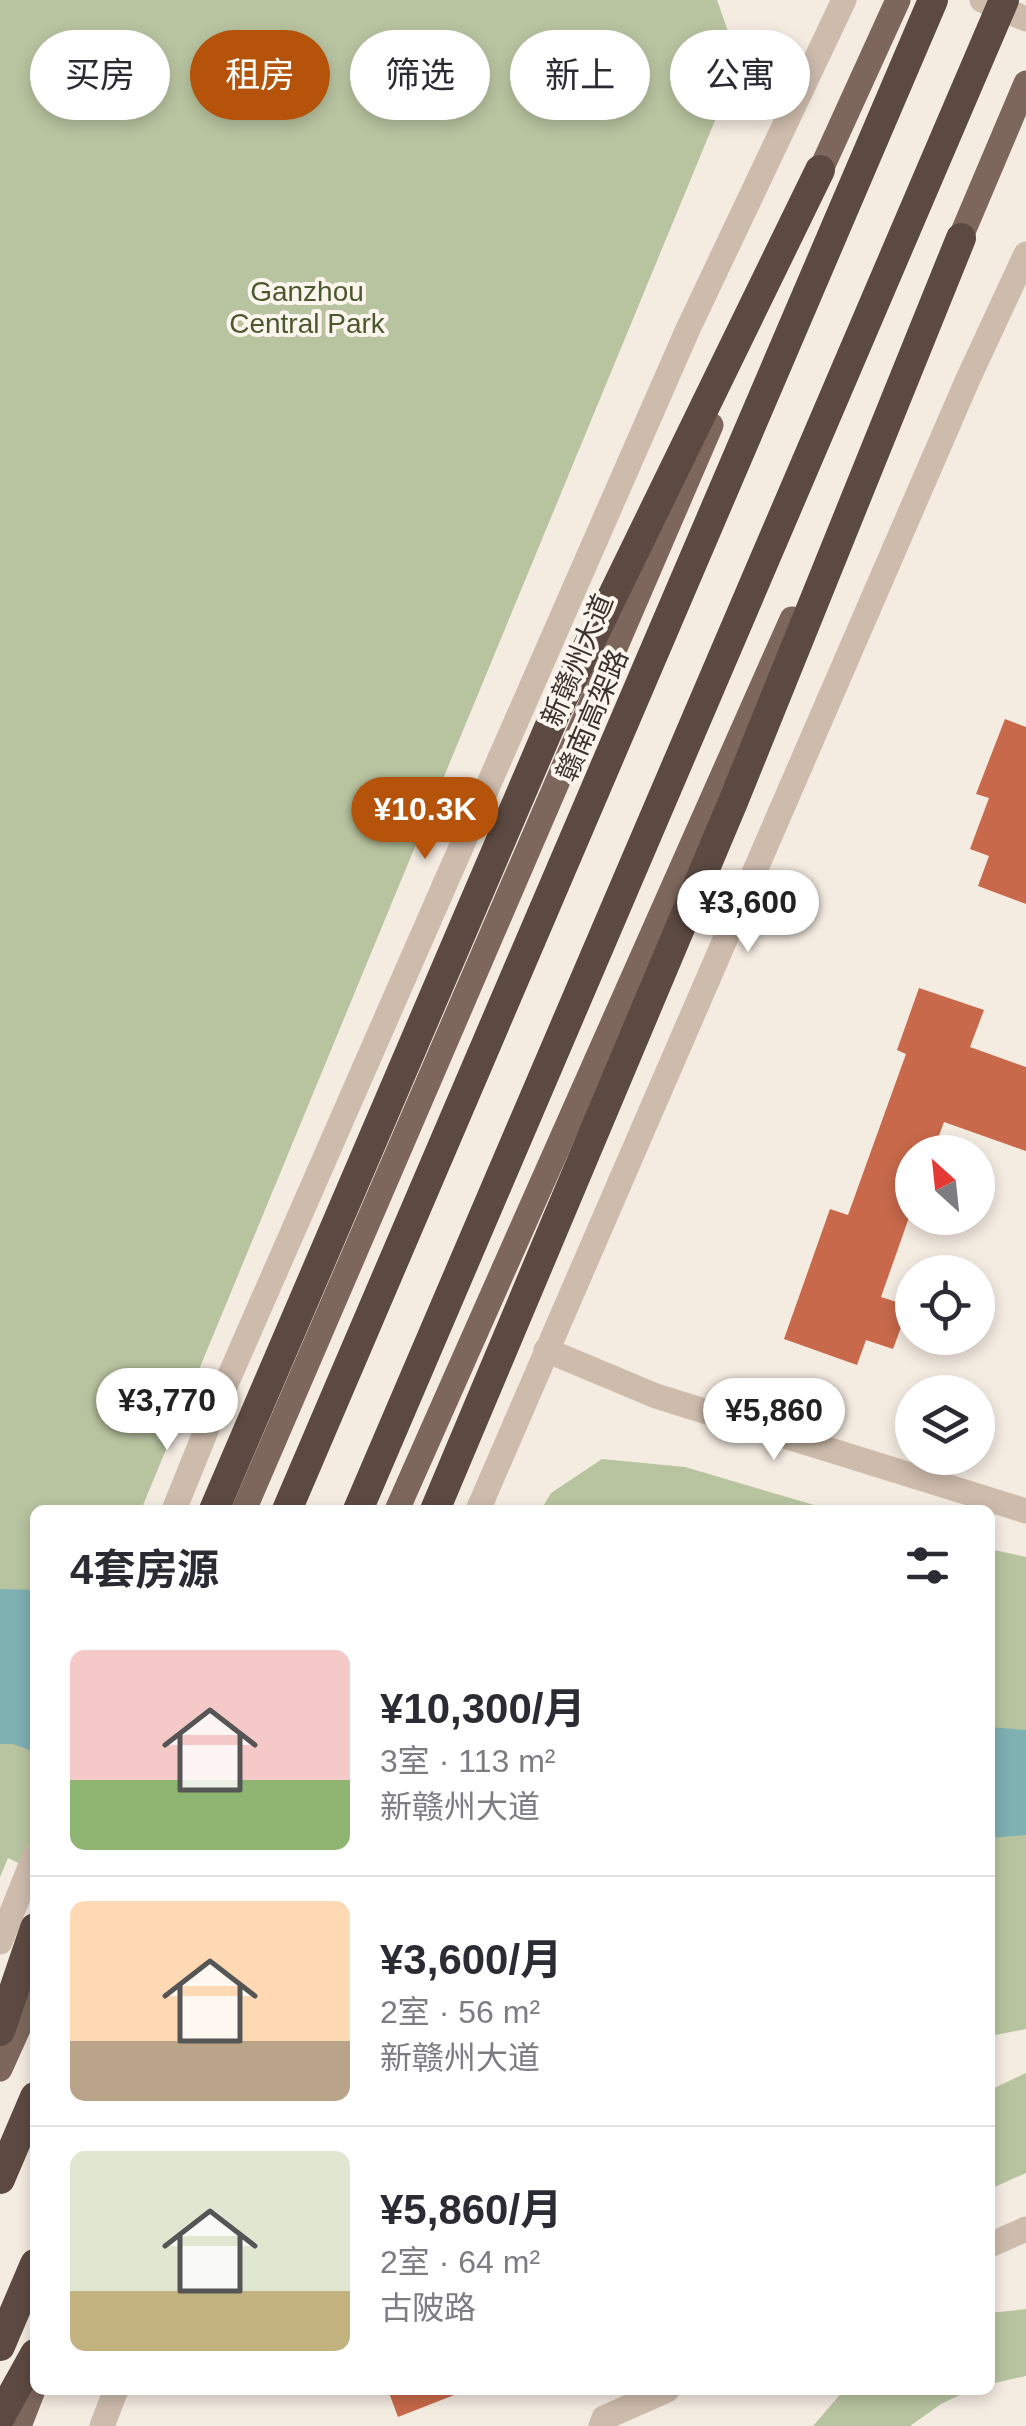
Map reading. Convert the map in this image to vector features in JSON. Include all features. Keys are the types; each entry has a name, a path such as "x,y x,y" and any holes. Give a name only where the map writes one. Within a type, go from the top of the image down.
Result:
{"highway":[{"name":"赣南高架路","path":"289,1505 933,0"},
{"path":"360,1505 1004,0"},
{"path":"216,1505 555,714 820,170"},
{"path":"437,1505 725,820 961,238"},
{"path":"0,2032 30,1943"},
{"path":"0,2179 30,2109"},
{"path":"0,2346 30,2276"},
{"path":"0,2417 30,2363"}],"main road":[{"name":"新赣州大道","path":"246,1505 820,170 898,0"},
{"path":"399,1505 961,238 1026,83"},
{"path":"0,2069 30,2001"},
{"path":"19,2426 31,2395"}],"street":[{"path":"176,1505 688,329 844,0"},
{"path":"982,0 1026,19"},
{"path":"480,1505 952,416 1026,254"},
{"path":"546,1350 656,1396 1026,1512"},
{"path":"1,1940 30,1868"},
{"path":"995,2243 1026,2229"},
{"path":"102,2426 114,2395"},
{"path":"601,2426 604,2418 656,2395"}],"green space":[{"name":"Ganzhou Central Park","path":"0,0 717,0 728,30 670,30 670,120 715,120 143,1505 30,1505 30,1869 8,1858 0,1877"},
{"path":"602,1459 685,1467 814,1505 544,1505 551,1493"},
{"path":"995,1550 1026,1557 1026,2029 995,2035"},
{"path":"1026,2073 1026,2173 995,2187 995,2088"},
{"path":"1026,2309 1026,2376 995,2383 995,2312"},
{"path":"840,2395 960,2395 910,2426 813,2426"}],"water":[{"path":"0,1589 30,1590 30,1750 0,1744"},
{"path":"995,1727 1026,1730 1026,1835 995,1838"}],"building":[{"path":"1005,719 1026,727 1026,904 978,886 989,856 970,849 989,798 976,794"},
{"path":"919,988 984,1010 970,1047 1026,1067 1026,1151 995,1140 995,1135 981,1135 944,1122 939,1135 895,1135 895,1235 903,1235 881,1297 895,1302 895,1344 893,1349 866,1340 857,1365 784,1339 830,1209 848,1215 906,1054 897,1050"},
{"path":"390,2395 454,2395 398,2417"}]}
